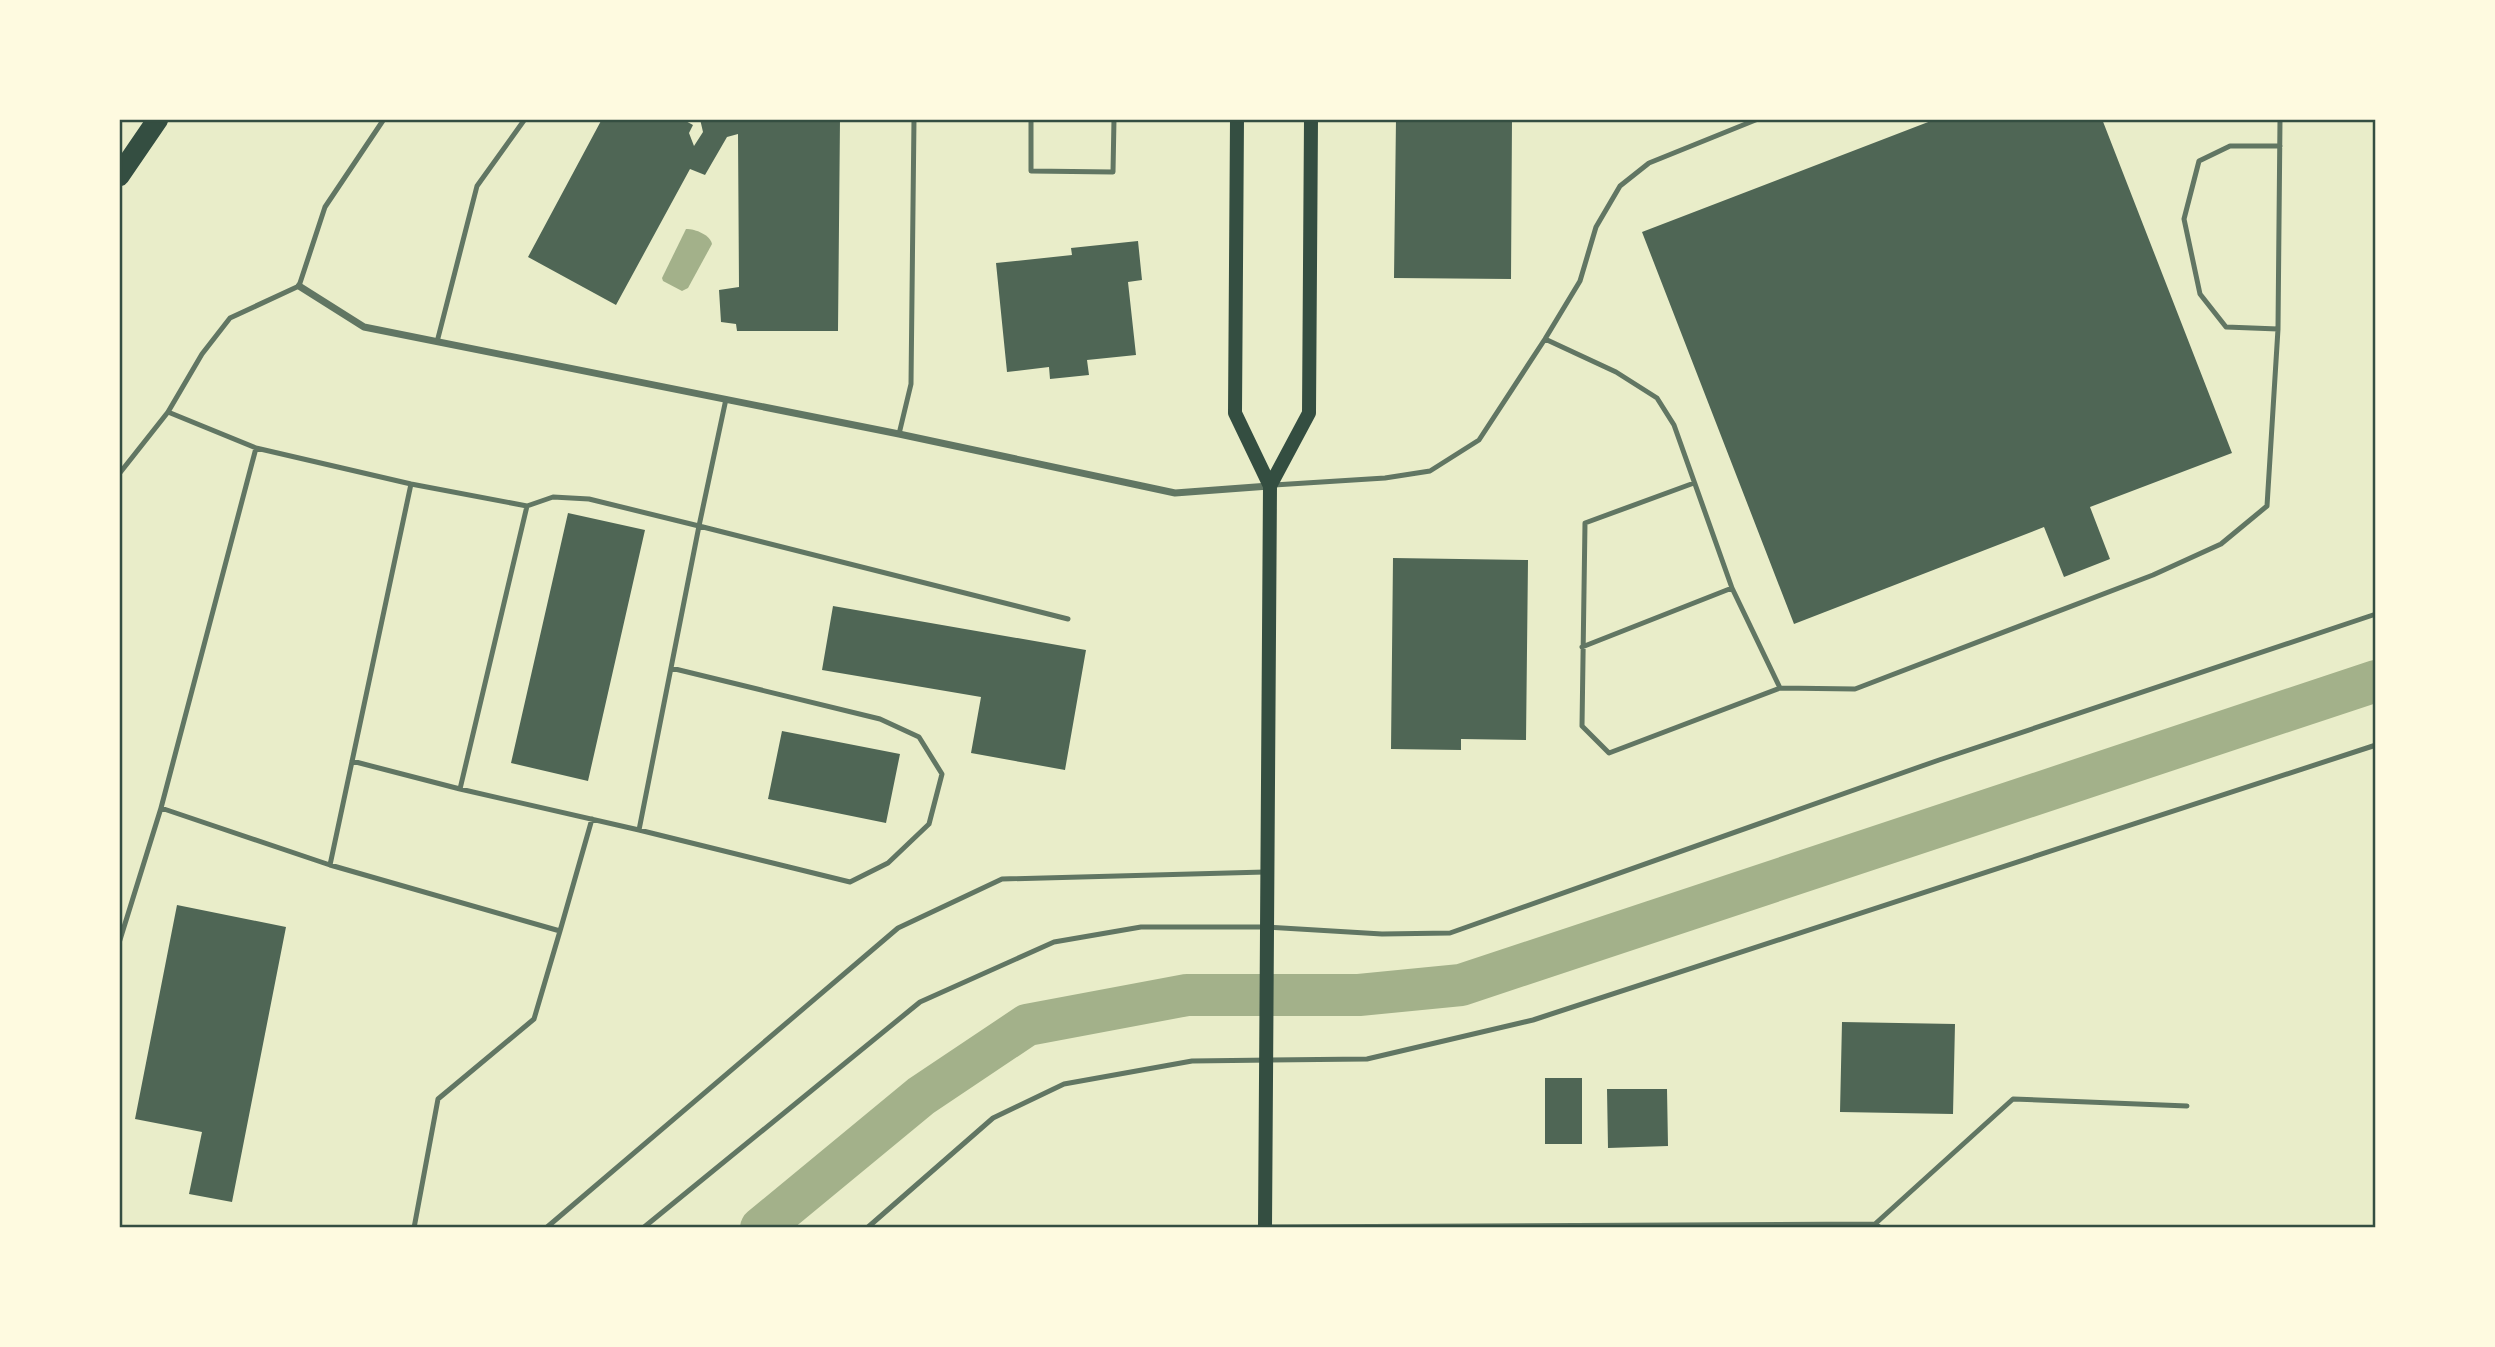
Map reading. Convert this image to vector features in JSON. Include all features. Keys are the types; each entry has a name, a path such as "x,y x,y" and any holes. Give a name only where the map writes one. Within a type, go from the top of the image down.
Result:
{"highway":[{"path":"119,177 158,119"}],"main road":[{"path":"1237,119 1234,413 1270,486 1265,1227"},
{"path":"1270,486 1309,413 1311,119"}],"street":[{"path":"299,286 364,327 899,434 1175,493 1270,486"}],"lane":[{"path":"119,474 168,412 202,354 230,318 299,286 325,207 384,119"},
{"path":"437,342 477,186 525,119"},
{"path":"899,434 911,384 915,119"},
{"path":"1031,119 1031,171 1114,172 1114,119"},
{"path":"1270,486 1385,478 1430,471 1479,440 1580,281 1596,228 1620,186 1649,163 1758,119"},
{"path":"1695,483 1585,523 1582,726 1609,754 1780,688 1855,689 2055,614 2153,575 2221,544 2267,506 2278,329 2280,119"},
{"path":"2278,329 2225,327 2200,294 2184,219 2199,161 2230,146 2280,146"},
{"path":"1545,339 1616,372 1657,398 1674,425 1732,587 1780,688"},
{"path":"639,830 726,399"},
{"path":"168,412 256,448 411,484 527,506 553,497 589,499 1068,619"},
{"path":"119,943 161,808 256,448"},
{"path":"330,865 411,484"},
{"path":"460,789 527,506"},
{"path":"1582,647 1732,587"},
{"path":"643,1228 920,1002 1054,942 1141,927 1268,927 1382,934 1450,933 1939,760 2376,614"},
{"path":"352,761 850,882 888,863 929,824 943,774 919,737 880,719 671,668"},
{"path":"867,1228 993,1118 1064,1084 1192,1061 1367,1059 1533,1020 2376,745"},
{"path":"161,808 330,865 560,931"},
{"path":"414,1228 438,1098 534,1019 592,819"},
{"path":"546,1228 898,928 1002,879 1268,872"},
{"path":"1265,1227 1878,1226 2013,1098 2188,1106"}],"shaded area":[{"path":"686,229 702,233 712,244 688,288 682,291 662,278"}],"building":[{"path":"602,119 682,119 693,125 689,133 694,146 703,132 700,119 840,119 838,331 737,331 736,324 721,322 719,290 739,287 738,134 727,137 705,175 690,169 616,305 528,257"},
{"path":"1396,119 1512,119 1511,279 1394,278"},
{"path":"1936,119 2102,119 2232,453 2090,507 2110,559 2064,577 2044,527 1794,624 1642,232"},
{"path":"1138,241 1142,280 1128,282 1136,355 1087,360 1089,375 1050,379 1049,367 1007,372 996,263 1072,255 1071,248"},
{"path":"568,513 645,530 588,781 511,763"},
{"path":"1393,558 1528,560 1526,740 1461,739 1461,750 1391,749"},
{"path":"833,606 1086,650 1065,770 971,753 981,697 822,670"},
{"path":"782,731 900,754 886,823 768,799"},
{"path":"177,905 286,927 232,1202 189,1194 202,1132 135,1119"},
{"path":"1842,1022 1955,1024 1953,1114 1840,1112"},
{"path":"1545,1078 1582,1078 1582,1144 1545,1144"},
{"path":"1607,1089 1667,1089 1668,1146 1608,1148"}],"waterway":[{"path":"761,1228 921,1096 1027,1025 1187,995 1359,995 1461,985 2376,681"}]}
